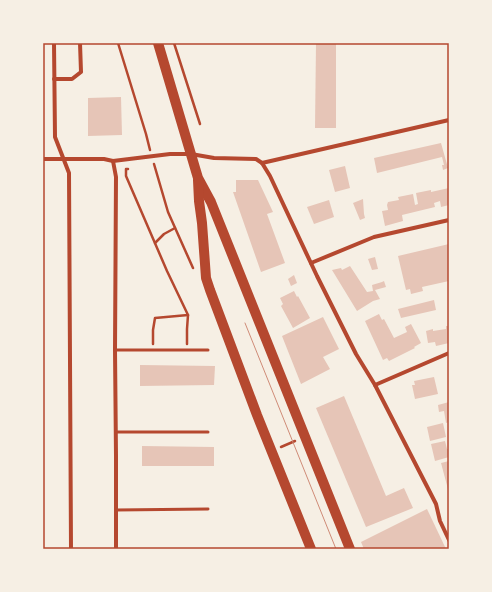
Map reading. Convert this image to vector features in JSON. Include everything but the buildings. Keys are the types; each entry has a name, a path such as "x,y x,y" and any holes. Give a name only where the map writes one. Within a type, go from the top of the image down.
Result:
{"main road":[{"path":"158,43 198,178 212,202 350,549"},
{"path":"198,178 198,201 202,222 206,278 311,549"}],"street":[{"path":"54,43 55,137 68,173 71,549"},
{"path":"54,79 72,79 81,72 80,43"},
{"path":"262,162 449,120"},
{"path":"43,159 113,160 191,154 214,158 256,159 262,162 356,354 375,385 436,504 440,521 449,540"},
{"path":"113,160 116,177 116,549"},
{"path":"311,263 374,237 449,220"},
{"path":"375,385 449,353"}],"lane":[{"path":"115,350 208,350"},
{"path":"116,432 208,432"},
{"path":"116,510 208,509"}],"path":[{"path":"118,43 168,212 195,271"},
{"path":"174,43 200,124"},
{"path":"148,166 154,165"},
{"path":"133,168 126,169 126,176 167,271 188,314 187,350"},
{"path":"155,243 164,234 175,228"},
{"path":"153,350 153,330 155,318 188,314"},
{"path":"272,451 305,437"}],"tram line":[{"path":"245,323 336,549"}]}
